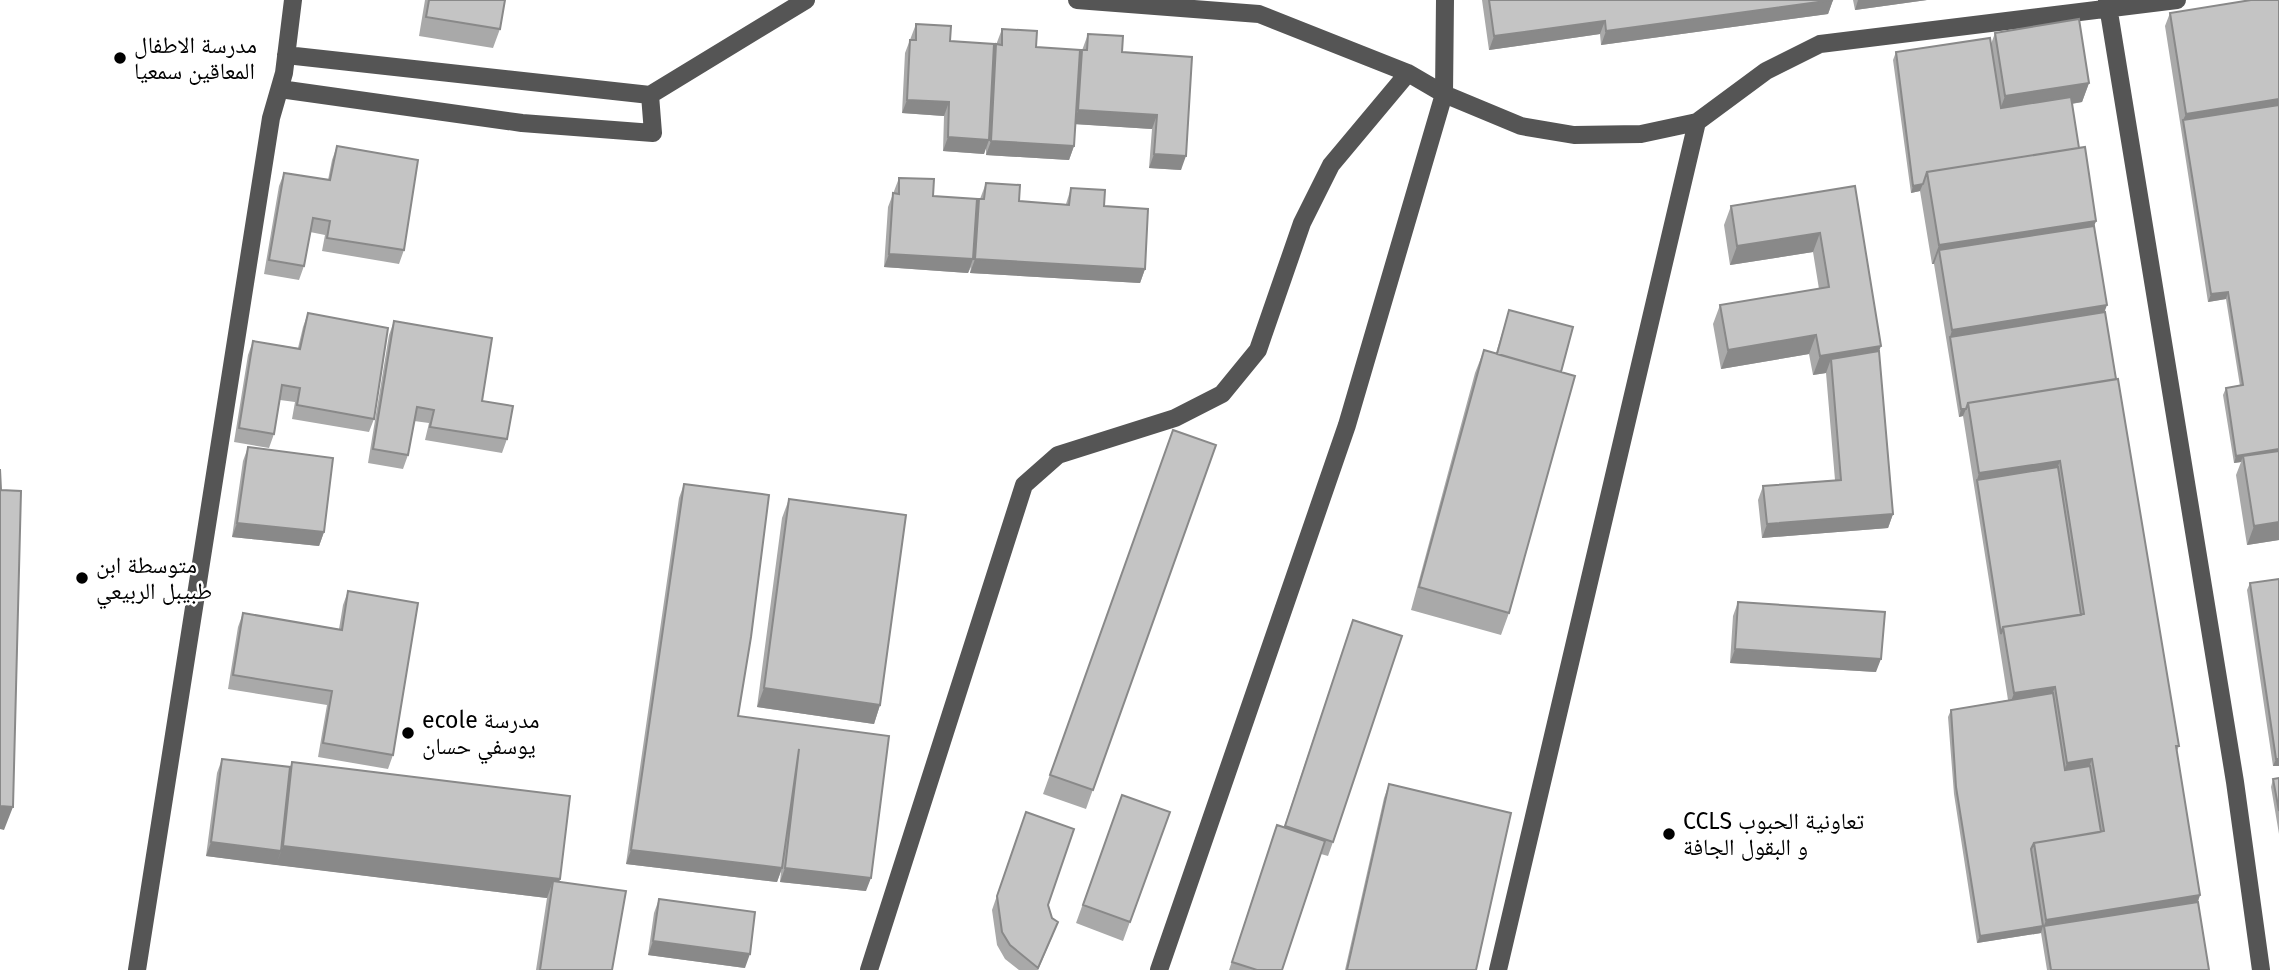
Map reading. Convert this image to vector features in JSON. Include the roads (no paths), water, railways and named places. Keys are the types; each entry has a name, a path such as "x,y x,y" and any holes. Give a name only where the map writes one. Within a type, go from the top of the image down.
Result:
{"street":[{"path":"137,970 271,118 280,89 293,0"},
{"path":"286,55 650,94 806,0"},
{"path":"1077,0 1259,14 1408,73 1444,94 1521,127 1574,135 1641,134 1697,122 1766,71 1819,44 2108,6 2177,0"},
{"path":"1159,970 1347,425 1444,94 1445,0"},
{"path":"2108,6 2235,782 2261,970"},
{"path":"869,970 1024,485 1058,456 1175,418 1222,394 1258,350 1303,223 1331,165 1408,73"},
{"path":"280,89 522,123 653,134 650,94"},
{"path":"1498,970 1697,122"}],"place":[{"name":"مدرسة الاطفال المعاقين سمعيا","path":"120,58"},
{"name":"متوسطة ابن طبيبل الربيعي","path":"82,578"},
{"name":"ecole مدرسة يوسفي حسان","path":"408,733"},
{"name":"CCLS تعاونية الحبوب و البقول الجافة","path":"1669,834"}]}
